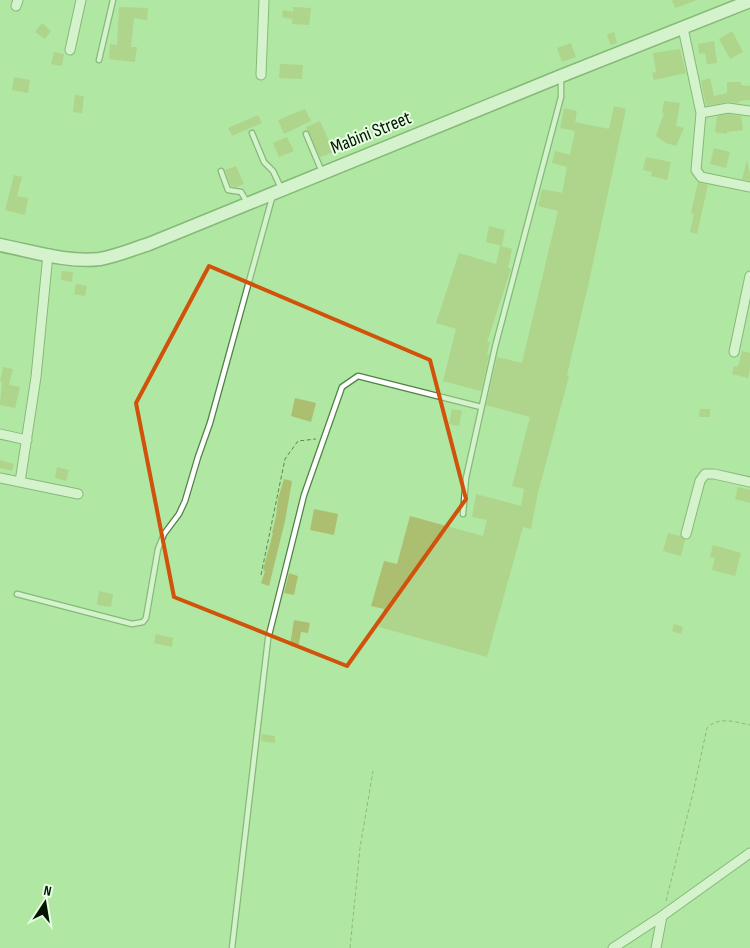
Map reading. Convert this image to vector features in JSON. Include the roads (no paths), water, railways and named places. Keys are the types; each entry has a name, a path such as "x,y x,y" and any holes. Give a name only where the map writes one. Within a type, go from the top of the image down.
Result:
{"main road":[{"name":"Mabini Street","path":"0,245 78,260 102,258 149,244 750,1"}],"street":[{"path":"70,50 81,0"},
{"path":"261,75 264,0"},
{"path":"683,28 701,113 696,166 698,174 701,177 750,187"},
{"path":"701,113 728,108 750,111"},
{"path":"20,482 36,376 48,254"},
{"path":"734,352 750,276"},
{"path":"0,434 27,440"},
{"path":"686,534 700,481 705,474 714,474 750,482"},
{"path":"0,478 78,494"},
{"path":"613,948 662,916 750,853"},
{"path":"656,948 662,916"}],"lane":[{"path":"99,60 113,0"},
{"path":"463,514 466,478 494,347 561,97 561,76"},
{"path":"17,594 132,624 143,622 146,618 158,549 164,534 179,514 185,501 210,423 277,191 273,171 264,162 252,133"},
{"path":"306,134 323,173"},
{"path":"221,171 228,190 241,192 248,203"},
{"path":"232,948 268,639 304,495 342,387 358,376 481,407"}]}
